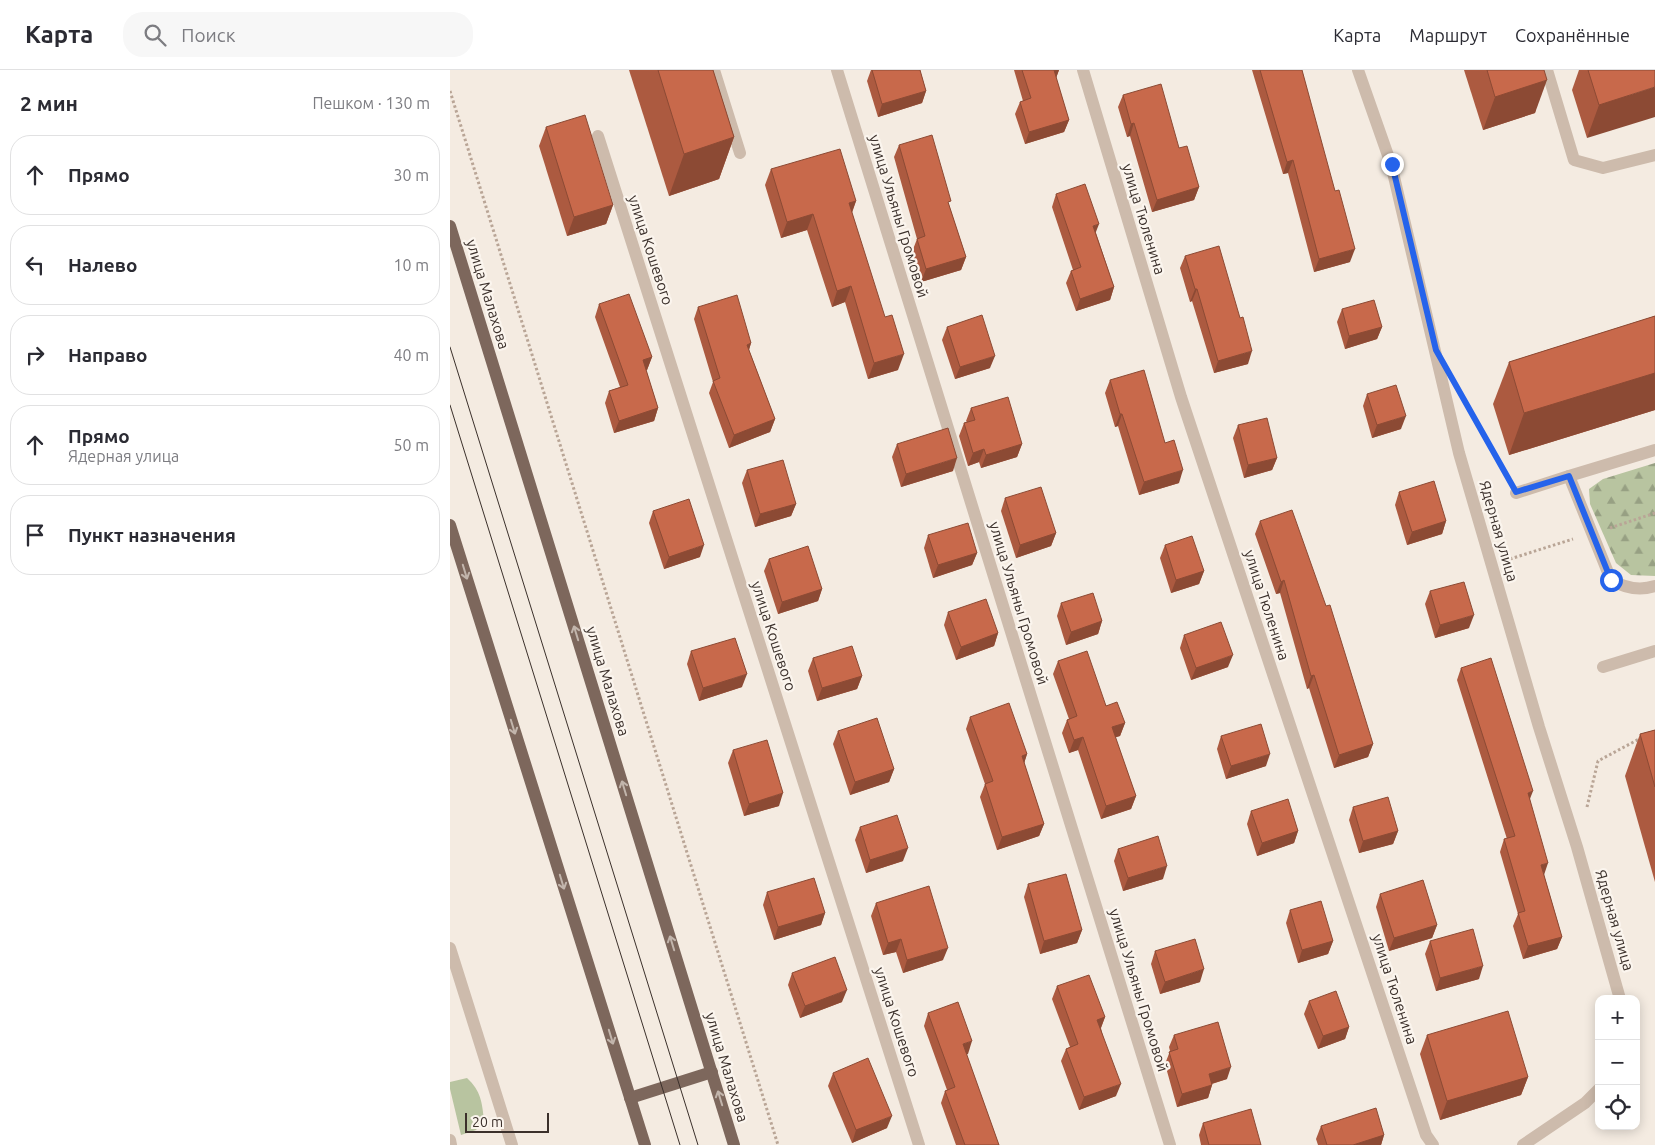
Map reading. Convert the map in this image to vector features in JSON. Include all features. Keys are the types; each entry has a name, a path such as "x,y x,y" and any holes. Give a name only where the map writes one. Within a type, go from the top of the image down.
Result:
{"main road":[{"name":"улица Малахова","path":"450,226 734,1145"},
{"path":"450,525 644,1145"},
{"path":"630,1098 712,1072"}],"street":[{"path":"714,70 740,154"},
{"name":"улица Ульяны Громовой","path":"837,70 1170,1145"},
{"name":"улица Тюленина","path":"1082,70 1181,397 1426,1135 1433,1145"},
{"name":"Ядерная улица","path":"1358,70 1392,164 1459,453 1539,727 1577,846 1619,995"},
{"path":"1547,70 1574,160 1602,168 1655,155"},
{"name":"улица Кошевого","path":"598,136 919,1145"},
{"path":"1516,492 1655,450"},
{"path":"1569,476 1611,580 1624,587 1649,588 1655,586"},
{"path":"1603,667 1655,651"},
{"path":"450,948 507,1144"},
{"path":"1523,1145 1585,1104 1595,1093"},
{"path":"450,1140 452,1145"}],"path":[{"path":"450,91 778,1145"},
{"path":"1468,409 1516,492"},
{"path":"1586,809 1598,761 1647,735"}],"green space":[{"path":"1655,463 1655,576 1631,575 1616,563 1590,504 1589,489 1603,479"},
{"path":"467,1078 480,1097 484,1120 476,1130 461,1135 450,1082"}],"building":[{"path":"658,70 713,70 734,137 684,154"},
{"path":"872,70 920,70 926,91 882,104"},
{"path":"1022,70 1054,70 1069,120 1029,132 1020,102 1031,98"},
{"path":"1260,70 1302,70 1335,191 1339,190 1355,249 1319,259 1293,160 1287,162"},
{"path":"1487,70 1544,70 1547,80 1495,97"},
{"path":"1588,70 1655,70 1655,87 1599,105"},
{"path":"1161,84 1179,148 1187,146 1199,187 1157,200 1134,123 1131,124 1123,95"},
{"path":"585,115 613,205 574,217 546,127"},
{"path":"932,135 951,201 948,202 966,257 926,269 917,239 925,236 899,145"},
{"path":"840,149 856,201 849,203 885,317 892,315 904,354 874,363 851,286 837,291 813,214 787,222 771,169"},
{"path":"1085,184 1099,224 1093,226 1114,287 1080,299 1071,271 1081,267 1056,194"},
{"path":"1219,246 1240,318 1243,317 1252,351 1218,361 1197,289 1195,289 1185,256"},
{"path":"629,294 652,357 643,360 658,408 619,421 609,391 628,385 599,304"},
{"path":"737,295 751,343 747,345 775,419 734,435 713,381 720,378 698,307"},
{"path":"1374,300 1382,327 1349,336 1342,309"},
{"path":"982,315 995,356 960,367 947,327"},
{"path":"1655,316 1655,373 1524,413 1509,362"},
{"path":"1144,370 1165,443 1174,440 1183,470 1144,482 1110,380"},
{"path":"1396,385 1406,416 1377,425 1367,394"},
{"path":"1008,397 1022,444 986,455 984,449 973,453 964,423 975,420 971,408"},
{"path":"1267,418 1277,458 1248,465 1238,425"},
{"path":"948,428 957,458 906,474 897,444"},
{"path":"783,460 796,504 760,514 747,470"},
{"path":"1434,481 1446,521 1412,532 1399,492"},
{"path":"1041,487 1056,533 1020,545 1005,498"},
{"path":"689,499 704,545 669,557 653,511"},
{"path":"1292,510 1326,606 1330,605 1373,744 1339,755 1314,675 1311,676 1284,580 1281,582 1260,521"},
{"path":"968,523 977,553 938,565 928,535"},
{"path":"1192,536 1204,571 1176,580 1165,545"},
{"path":"808,546 822,589 782,602 769,559"},
{"path":"1464,582 1474,615 1440,625 1430,591"},
{"path":"1093,593 1102,621 1071,632 1061,603"},
{"path":"986,599 998,633 961,647 948,612"},
{"path":"1221,622 1233,655 1196,668 1184,635"},
{"path":"735,638 747,674 703,688 691,651"},
{"path":"852,646 862,676 822,688 813,658"},
{"path":"1087,651 1106,706 1117,702 1125,723 1112,727 1136,796 1106,806 1083,737 1074,740 1067,720 1077,716 1058,661"},
{"path":"1491,658 1533,791 1528,793 1548,863 1541,865 1562,937 1528,946 1518,913 1525,911 1504,839 1515,836 1461,668"},
{"path":"1009,703 1027,754 1022,756 1044,824 1002,837 985,784 993,781 970,717"},
{"path":"877,718 894,769 855,782 838,731"},
{"path":"1261,724 1270,754 1231,766 1221,736"},
{"path":"1655,730 1655,787 1640,734"},
{"path":"767,740 783,793 749,804 733,750"},
{"path":"1388,797 1398,831 1363,841 1353,807"},
{"path":"1288,799 1298,831 1262,843 1251,811"},
{"path":"897,815 908,848 870,860 860,827"},
{"path":"1158,836 1167,866 1128,878 1118,849"},
{"path":"1066,874 1082,930 1044,941 1028,884"},
{"path":"814,878 825,913 778,927 767,892"},
{"path":"1423,880 1437,925 1394,938 1380,894"},
{"path":"929,886 948,948 907,960 901,939 888,943 876,903"},
{"path":"1321,901 1333,941 1302,950 1290,910"},
{"path":"1473,929 1483,966 1440,978 1430,941"},
{"path":"1195,939 1204,969 1165,982 1155,951"},
{"path":"835,957 847,990 805,1006 792,973"},
{"path":"1089,975 1105,1017 1097,1020 1121,1084 1084,1097 1066,1049 1078,1044 1057,986"},
{"path":"1336,991 1349,1027 1323,1036 1309,1001"},
{"path":"958,1002 972,1041 963,1044 999,1145 965,1145 945,1091 955,1087 928,1013"},
{"path":"1508,1011 1528,1077 1447,1101 1427,1035"},
{"path":"1218,1022 1231,1067 1209,1074 1212,1085 1182,1094 1169,1052 1178,1049 1174,1035"},
{"path":"868,1058 892,1116 856,1130 833,1073"},
{"path":"1376,1108 1384,1135 1353,1145 1327,1145 1321,1126"},
{"path":"1251,1109 1261,1145 1209,1145 1203,1123"}],"tram line":[{"path":"450,347 698,1145"},
{"path":"450,405 680,1145"}],"route":[{"path":"1392,164 1436,350 1516,492 1569,476 1611,580"}]}
